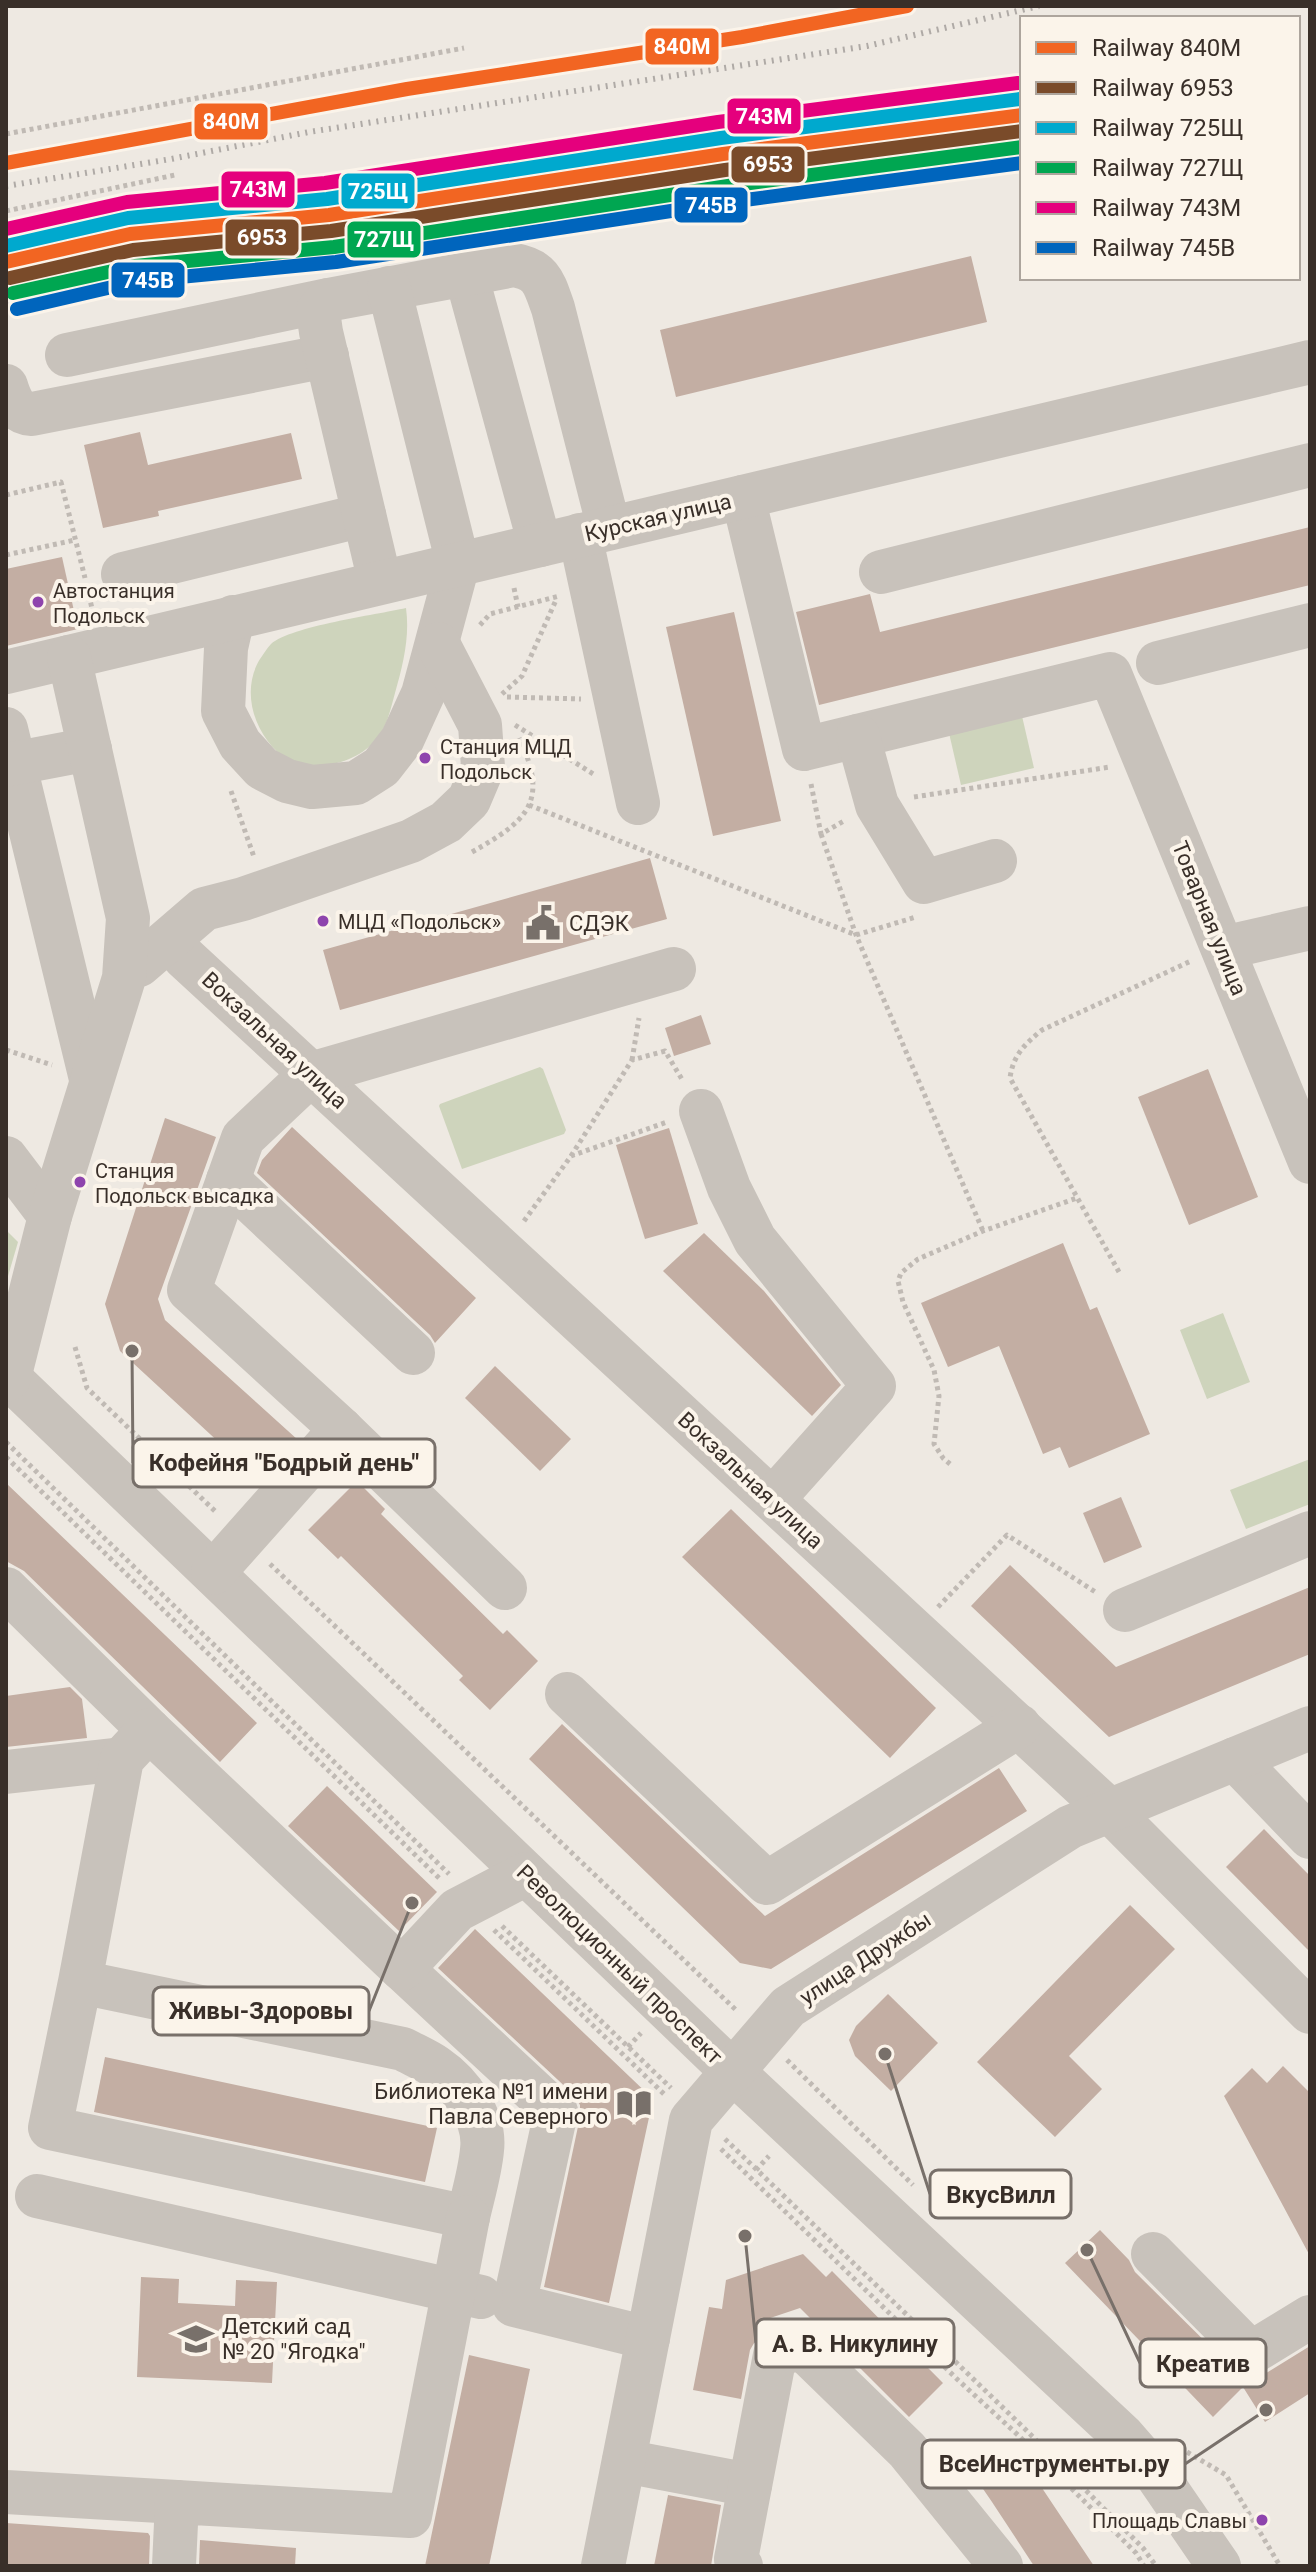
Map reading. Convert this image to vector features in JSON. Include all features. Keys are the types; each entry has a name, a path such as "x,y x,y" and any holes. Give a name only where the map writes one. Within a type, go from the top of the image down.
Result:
{"street":[{"path":"67,355 389,288 514,265 531,268 543,281 553,308 576,536 575,592 616,699 638,803"},
{"path":"466,274 576,536"},
{"path":"124,978 204,909 243,899 411,841 446,822 469,800 483,767 480,725 456,637 458,564 389,288"},
{"path":"328,300 318,311 380,582"},
{"path":"6,386 12,403 24,414 32,414 327,356"},
{"name":"Курская улица","path":"6,672 1310,362"},
{"path":"881,572 1310,465"},
{"path":"743,497 804,749 858,736 877,805 924,882 995,861"},
{"path":"123,574 364,515"},
{"path":"233,617 226,648 223,711 240,744 262,768 287,781 312,787 356,783 381,767 402,740 423,694 456,637"},
{"path":"1158,663 1310,625"},
{"path":"7,1378 50,1216 124,978 128,918 69,657"},
{"name":"Товарная улица","path":"858,736 1110,674 1146,762 1211,953 1310,1162"},
{"path":"90,749 9,753 91,1079"},
{"path":"1211,953 1310,928"},
{"name":"Вокзальная улица","path":"184,957 1110,1811 1310,2012"},
{"path":"505,1588 341,1429 189,1290 243,1138 311,1074 674,969"},
{"path":"701,1111 729,1188 755,1240 874,1386 773,1499"},
{"path":"6,1158 50,1216"},
{"path":"228,1180 413,1353"},
{"name":"Революционный проспект","path":"7,1378 733,2072 1122,2435 1156,2474 1219,2566"},
{"path":"213,1573 341,1429"},
{"path":"1125,1610 1310,1533"},
{"path":"6,1589 136,1744 402,1969 556,2112 514,2305"},
{"path":"567,1694 767,1883 1019,1726"},
{"name":"улица Дружбы","path":"603,2566 692,2117 788,2007 1070,1827 1310,1728"},
{"path":"6,1772 136,1744"},
{"path":"136,1744 80,1982 50,2128 468,2217"},
{"path":"1235,1759 1310,1837"},
{"path":"402,1969 457,1910 526,1874"},
{"path":"6,2492 410,2516 483,2148 475,2111 453,2081 436,2066 403,2049 80,1982"},
{"path":"37,2196 454,2290 648,2338"},
{"path":"1153,2254 1251,2353 1310,2317"},
{"path":"741,2566 736,2559 775,2355 802,2348 907,2450 1001,2566"},
{"path":"624,2461 750,2485"},
{"path":"174,2566 177,2502"}],"path":[{"path":"6,134 464,48"},
{"path":"6,211 175,175"},
{"path":"6,495 61,482 94,617"},
{"path":"6,552 75,540"},
{"path":"513,584 518,607"},
{"path":"456,637 490,614 575,592"},
{"path":"498,697 522,676 575,592"},
{"path":"492,685 498,697"},
{"path":"498,697 616,699"},
{"path":"511,723 638,803"},
{"path":"804,749 821,834 856,935 983,1231"},
{"path":"821,834 861,811 892,801 1146,762"},
{"path":"529,805 856,935"},
{"path":"1119,1272 1010,1078 1012,1061 1025,1044 1042,1030 1211,953"},
{"path":"503,1251 571,1156 632,1060 665,1051"},
{"path":"571,1156 701,1111"},
{"path":"950,1464 934,1444 939,1396 934,1370 903,1302 898,1281 901,1273 918,1259 983,1231 1077,1198"},
{"path":"75,1347 87,1388 763,2036 915,2187"},
{"path":"6,1442 692,2117 1025,2429 1143,2548 1156,2566"},
{"path":"6,1457 692,2117 958,2380 1019,2436 1136,2553 1144,2566"},
{"path":"915,1630 1007,1535 1125,1610"},
{"path":"1183,2449 1226,2475 1280,2566"}],"green space":[{"path":"406,608 403,661 389,715 379,737 354,757 333,764 294,763 277,752 260,728 251,701 254,672 270,646 297,632"},
{"path":"1022,716 1034,768 961,785 949,733"},
{"path":"540,1067 566,1130 564,1134 462,1169 440,1104"},
{"path":"6,1230 18,1242 6,1283"},
{"path":"1223,1313 1250,1382 1207,1399 1180,1330"},
{"path":"1310,1459 1310,1504 1246,1529 1230,1490"}],"building":[{"path":"971,256 987,322 676,397 660,330"},
{"path":"140,432 148,465 291,433 302,479 158,511 159,516 103,528 84,445"},
{"path":"1310,527 1310,585 819,705 796,612 870,594 880,632"},
{"name":"Автостанция Подольск","path":"62,557 78,629 6,646 6,569"},
{"path":"734,612 781,821 713,836 666,627"},
{"path":"650,858 667,919 340,1010 323,950"},
{"path":"701,1015 711,1044 674,1056 665,1028"},
{"path":"1208,1069 1258,1197 1189,1225 1138,1097"},
{"path":"165,1118 216,1137 158,1299 165,1320 298,1440 261,1481 120,1351 105,1304"},
{"path":"292,1127 476,1298 435,1343 257,1173 262,1160"},
{"path":"669,1128 698,1224 645,1239 616,1145"},
{"path":"704,1233 764,1291 841,1385 812,1416 663,1271"},
{"path":"1063,1243 1090,1310 1097,1307 1150,1434 1069,1468 1060,1447 1043,1454 999,1346 948,1367 921,1303"},
{"path":"495,1366 571,1439 540,1471 465,1398"},
{"path":"357,1481 385,1509 381,1514 503,1634 507,1630 538,1661 490,1710 459,1680 463,1676 341,1556 338,1559 308,1530"},
{"path":"6,1483 257,1723 220,1762 24,1571 6,1561"},
{"path":"1121,1497 1142,1547 1104,1563 1083,1513"},
{"path":"731,1509 936,1708 890,1758 682,1557"},
{"path":"1010,1565 1116,1667 1310,1587 1310,1654 1109,1737 971,1606"},
{"path":"70,1687 82,1699 87,1738 6,1747 6,1696"},
{"path":"562,1724 765,1916 999,1768 1027,1811 771,1969 740,1963 529,1759"},
{"path":"327,1786 437,1892 399,1931 288,1826"},
{"path":"1264,1829 1310,1876 1310,1952 1226,1867"},
{"path":"1130,1905 1175,1949 1069,2056 1102,2089 1055,2137 977,2062"},
{"path":"475,1929 653,2099 609,2303 544,2287 580,2105 573,2094 438,1968"},
{"path":"888,1994 938,2043 891,2091 855,2056 849,2040 856,2026"},
{"path":"105,2057 437,2128 425,2182 94,2112"},
{"path":"1283,2066 1310,2093 1310,2256 1224,2096 1252,2068 1267,2083"},
{"path":"1100,2230 1129,2260 1135,2272 1239,2375 1253,2378 1263,2375 1310,2346 1310,2393 1265,2422 1243,2387 1213,2417 1065,2263"},
{"path":"803,2254 826,2277 832,2271 943,2383 909,2417 800,2308 761,2321 750,2350 741,2399 693,2390 709,2307 722,2309 726,2280"},
{"path":"141,2277 179,2279 178,2303 235,2306 236,2280 277,2282 272,2383 137,2377"},
{"path":"469,2355 530,2369 489,2566 425,2566"},
{"path":"1010,2440 1094,2566 1034,2566 968,2467"},
{"path":"668,2495 721,2505 711,2566 654,2566"},
{"path":"6,2523 148,2533 149,2566 6,2566"},
{"path":"200,2540 296,2548 295,2566 199,2566"}],"railway":[{"path":"6,186 309,132 867,46 1039,6"}],"rail line":[{"name":"840М","path":"6,163 407,89 742,37 907,6"},
{"name":"743М","path":"6,229 127,202 325,183 718,122 1018,83"},
{"name":"725Щ","path":"6,246 128,218 327,199 721,138 1020,99"},
{"name":"840М","path":"6,262 130,234 329,215 723,154 1020,115"},
{"name":"6953","path":"10,278 133,250 331,231 725,170 1020,131"},
{"name":"727Щ","path":"13,293 135,266 334,247 728,186 1020,147"},
{"name":"745В","path":"17,309 138,281 336,262 730,202 1020,163"}],"place":[{"name":"Автостанция Подольск","path":"38,602"},
{"name":"Станция МЦД Подольск","path":"425,758"},
{"name":"МЦД «Подольск»","path":"323,921"},
{"name":"СДЭК","path":"543,923"},
{"name":"Станция Подольск высадка","path":"80,1182"},
{"name":"Кофейня \"Бодрый день\"","path":"132,1351"},
{"name":"Живы-Здоровы","path":"412,1903"},
{"name":"ВкусВилл","path":"885,2054"},
{"name":"Библиотека №1 имени Павла Северного","path":"634,2104"},
{"name":"А. В. Никулину","path":"745,2236"},
{"name":"Креатив","path":"1087,2250"},
{"name":"Детский сад № 20 \"Ягодка\"","path":"196,2339"},
{"name":"ВсеИнструменты.ру","path":"1266,2410"},
{"name":"Площадь Славы","path":"1262,2520"}]}
